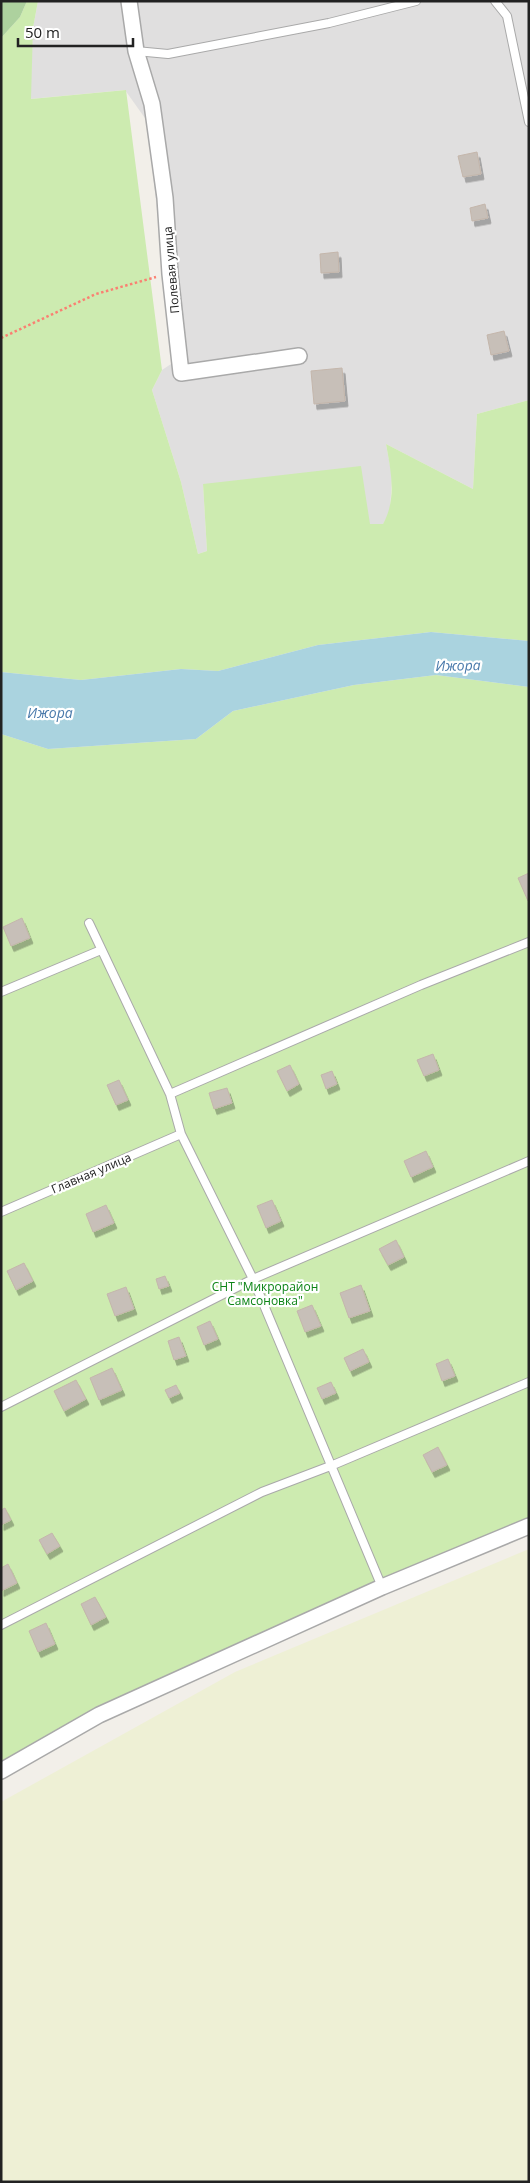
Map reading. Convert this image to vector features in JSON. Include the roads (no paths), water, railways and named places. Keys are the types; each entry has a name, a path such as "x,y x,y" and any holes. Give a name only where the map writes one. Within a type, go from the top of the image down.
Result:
{"street":[{"name":"Полевая улица","path":"129,1 136,51 152,104 165,198 170,274 182,373 298,356"},
{"path":"1,1771 99,1715 382,1587 529,1526"}],"lane":[{"path":"136,51 168,54 329,23 416,1"},
{"path":"496,1 507,16 529,122"},
{"path":"89,923 170,1094 182,1134 253,1279 382,1587"},
{"path":"170,1094 421,986 529,942"},
{"path":"1,992 102,950"},
{"name":"Главная улица","path":"1,1212 182,1134"},
{"path":"1,1407 253,1279 529,1161"},
{"path":"1,1625 262,1492 332,1465 529,1382"}],"water":[{"name":"Ижора","path":"431,632 529,641 529,687 436,675 354,685 233,711 196,739 48,749 1,734 1,672 81,680 181,669 218,671 318,645"}],"park label":[{"name":"СНТ \"Микрорайон Самсоновка\"","path":"265,1293"}]}
